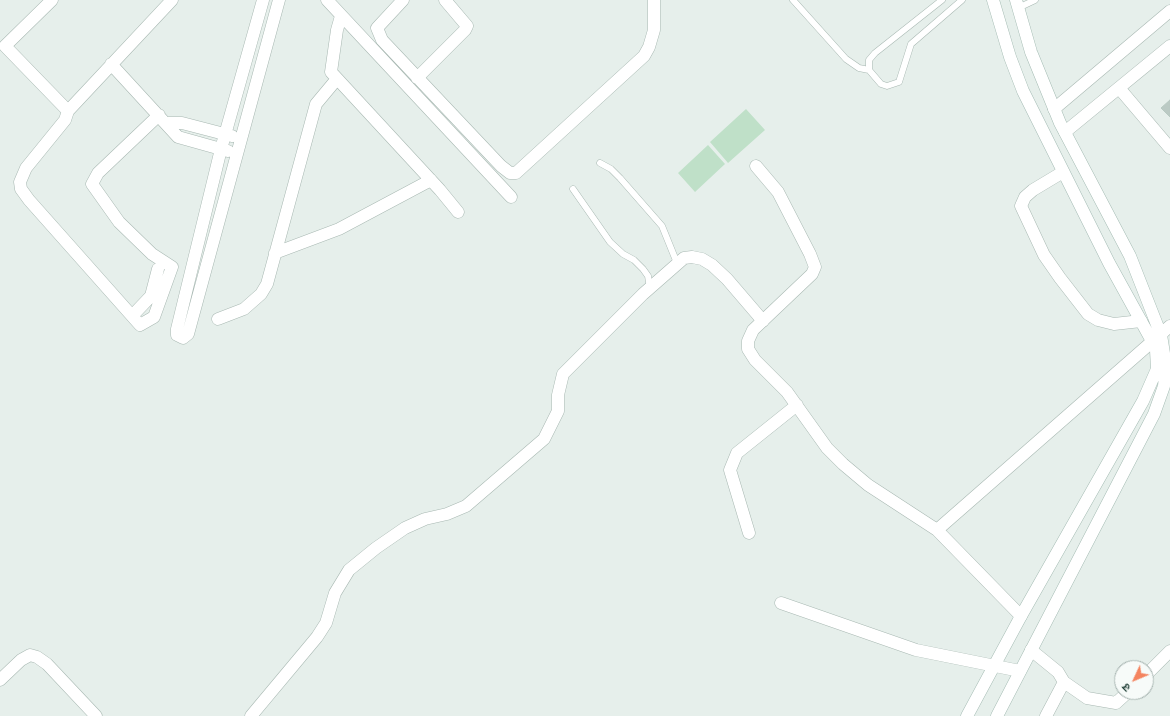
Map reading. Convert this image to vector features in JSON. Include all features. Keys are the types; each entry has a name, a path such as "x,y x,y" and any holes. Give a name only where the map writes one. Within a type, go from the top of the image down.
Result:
{"street":[{"path":"52,0 5,46 68,111"},
{"path":"163,119 98,173 92,184 119,222 152,254 172,267 154,317 140,325 21,188 20,182 22,174 65,120 68,111 172,0"},
{"path":"263,0 221,149 177,329 179,336 185,337 188,334 279,0"},
{"path":"327,0 511,197"},
{"path":"403,0 378,28 378,33 382,40 501,166 510,172 516,173 644,56 654,30 654,0"},
{"path":"417,78 465,30 466,23 445,0"},
{"path":"967,716 993,666 1143,401 1157,369 1156,338 1141,321 1063,172 1023,91 1010,57 993,0"},
{"path":"997,716 1154,414 1164,386 1166,366 1130,256 1054,109 1031,52 1017,4"},
{"path":"1054,109 1170,11"},
{"path":"341,16 337,30 331,72 336,80 431,180 458,212"},
{"path":"1065,132 1170,46"},
{"path":"111,64 178,136 237,153"},
{"path":"218,319 244,309 261,294 267,284 316,104 336,80"},
{"path":"1119,88 1170,148"},
{"path":"163,119 241,138"},
{"path":"756,166 778,192 810,254 815,267 812,274 753,330 748,341 748,349 755,360 787,392 827,448 843,464 868,485 937,530 1021,616"},
{"path":"1063,172 1033,190 1025,197 1021,206 1044,255 1088,314 1098,320 1114,324 1141,321"},
{"path":"275,253 339,228 431,180"},
{"path":"251,716 317,637 326,623 335,593 349,570 376,548 405,528 425,519 447,514 466,506 544,439 558,411 558,395 563,374 677,263 684,258 692,257 702,259 712,265 727,279 763,321"},
{"path":"132,316 151,296 158,269"},
{"path":"937,530 1170,326"},
{"path":"749,532 730,470 737,453 796,405"},
{"path":"782,603 916,650 1020,671"},
{"path":"1031,650 1058,672 1064,682 1087,698 1116,703 1119,700"},
{"path":"1154,667 1170,651"},
{"path":"0,680 21,660 30,655 37,657 47,664 96,716"},
{"path":"1046,716 1064,682"}],"lane":[{"path":"793,0 846,59 859,68 869,70 881,84 887,86 899,82 911,44 962,0"},
{"path":"869,70 870,60 875,53 942,0"},
{"path":"1017,4 1035,0"},
{"path":"600,164 611,169 662,226 677,263"},
{"path":"572,189 610,242 623,254 634,260 643,268 648,276 650,288"}],"green space":[{"path":"746,109 765,130 728,163 710,142"},
{"path":"708,145 725,164 695,192 678,173"}],"building":[{"path":"1170,100 1170,117 1161,108"}]}
